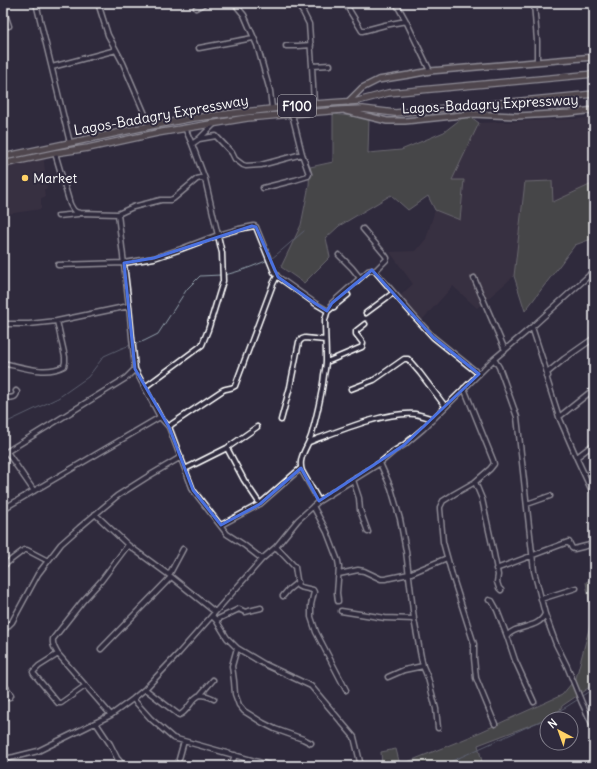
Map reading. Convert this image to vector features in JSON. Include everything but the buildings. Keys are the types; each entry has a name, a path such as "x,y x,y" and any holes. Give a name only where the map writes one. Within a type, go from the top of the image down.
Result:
{"highway":[{"name":"Lagos-Badagry Expressway","path":"3,157 150,126 199,118 272,108 358,101 388,93 594,74"},
{"name":"Lagos-Badagry Expressway","path":"3,164 157,133 247,118 363,109 395,113 594,94"},
{"path":"84,140 88,148"}],"main road":[{"path":"348,102 362,88 378,80 430,71 594,57"},
{"name":"Lagos-Badagry Expressway","path":"341,110 387,121 405,121 466,115 517,116 594,110"}],"street":[{"path":"36,3 70,143"},
{"path":"98,3 108,35 123,63 150,126"},
{"path":"196,8 205,3"},
{"path":"234,3 244,15 259,52 270,91 272,108"},
{"path":"296,3 303,12 309,24 314,104"},
{"path":"345,3 362,31 406,21"},
{"path":"396,3 430,71"},
{"path":"534,3 537,62"},
{"path":"3,8 9,26"},
{"path":"199,48 253,38"},
{"path":"286,46 310,45"},
{"path":"52,67 116,50"},
{"path":"312,66 330,65"},
{"path":"263,188 308,176 309,174 302,154 292,114"},
{"path":"192,144 216,123"},
{"path":"145,387 202,345 223,281 222,253 205,179 186,128"},
{"path":"199,139 216,136 232,153 235,159 243,166 261,165 302,154"},
{"path":"55,153 70,204 75,213 80,214"},
{"path":"58,216 80,214 118,214 133,207 161,200 172,200 197,179 205,179"},
{"path":"118,214 135,369 160,417 169,427 193,490 227,534 262,559"},
{"path":"58,265 124,263 154,258 218,235 254,226 256,227 274,272 278,277 328,311"},
{"path":"363,229 387,258 375,271"},
{"path":"339,255 360,278"},
{"path":"334,307 332,303 360,278 370,270 375,271 393,294 434,337 479,374"},
{"path":"592,273 594,283"},
{"path":"3,759 38,751 111,715 134,699 214,614 262,559 276,547 298,520 313,506 380,463 404,445 433,419 494,359 592,273"},
{"path":"169,427 223,390 231,389 235,386 273,284 278,277"},
{"path":"474,278 505,350"},
{"path":"366,313 393,294"},
{"path":"319,501 301,468 301,459 309,442 322,395 326,361 325,320 327,313 348,295"},
{"path":"3,324 29,324 57,321 129,306"},
{"path":"3,363 43,371 64,366 65,357 57,321"},
{"path":"326,361 362,346 363,343 356,334 356,331 365,324"},
{"path":"532,327 548,376 546,376 559,417 594,492"},
{"path":"281,420 290,387 299,342 305,338 325,340"},
{"path":"547,373 594,338"},
{"path":"352,389 374,380 404,359 408,359 420,372 445,406"},
{"path":"494,359 499,366 517,417 534,571 545,614 556,644 593,725"},
{"path":"34,491 5,453 126,378 135,369"},
{"path":"464,388 494,464 475,482 443,501 440,507 440,515 447,558 474,644 476,678 495,724"},
{"path":"559,417 594,389"},
{"path":"3,398 14,397 17,395 16,391"},
{"path":"309,442 352,427 392,416 417,414 433,419"},
{"path":"3,509 160,417"},
{"path":"185,469 227,448 257,427"},
{"path":"577,457 594,444"},
{"path":"227,448 244,480 260,504"},
{"path":"3,631 12,622 38,574 61,544 117,496 181,457"},
{"path":"380,463 391,488 400,519 406,551 414,619 423,666 428,678 436,708 438,728"},
{"path":"221,525 260,504 301,468"},
{"path":"353,480 359,498 360,510 368,532"},
{"path":"475,482 482,499 492,541 498,575 497,582 501,590"},
{"path":"527,504 550,496"},
{"path":"313,506 327,532 338,562 338,600"},
{"path":"95,514 128,545 170,576 214,614 227,638 237,648 264,664 311,686 354,737 361,766"},
{"path":"496,569 568,542 574,549 590,545 594,542"},
{"path":"111,715 58,654 54,647 53,639 128,545"},
{"path":"276,547 295,567 298,586 313,590 314,592 310,612 312,621 346,690"},
{"path":"101,648 170,576 183,549"},
{"path":"3,566 24,550 27,550 48,561"},
{"path":"339,574 358,570 381,579 385,579 409,574 447,558"},
{"path":"283,596 298,582"},
{"path":"541,599 576,588"},
{"path":"489,600 494,603 507,636 514,660 534,702"},
{"path":"216,620 239,609 245,612 261,608"},
{"path":"340,612 385,618 414,619"},
{"path":"507,636 513,630 537,623 545,614"},
{"path":"237,648 232,666 235,694 239,705 244,711 262,723 311,743"},
{"path":"58,654 39,666 34,672 34,674 58,703 61,703 85,686"},
{"path":"388,677 404,670 423,666"},
{"path":"145,689 179,715 183,714 213,680"},
{"path":"3,683 11,695 3,699"},
{"path":"200,696 203,695 214,699"},
{"path":"134,699 151,719 173,738 273,766"},
{"path":"96,722 117,758 124,766"},
{"path":"179,759 184,741"},
{"path":"231,766 235,755"},
{"path":"582,766 594,763"}],"highlighted area":[{"path":"252,226 256,227 278,277 316,304 327,311 332,303 372,270 433,337 479,374 404,445 319,501 301,468 260,504 221,525 193,490 169,427 135,369 124,263 154,258"}],"shaded area":[{"path":"594,118 594,183 553,202 525,182 514,276 477,308 453,286 421,321 400,296 413,284 390,252 416,251 426,239 435,210 459,220 464,180 452,180 479,123"},
{"name":"Market","path":"43,154 47,189 44,189 45,197 41,198 41,209 7,214 3,197 3,167"}],"green space":[{"path":"333,114 369,118 368,153 401,150 444,132 467,114 479,123 452,180 464,180 460,220 435,210 428,196 408,210 391,195 339,226 326,238 330,257 304,283 281,267 301,225 309,185 310,167 333,162"},
{"path":"552,181 553,202 594,183 594,238 575,245 525,311 514,276 525,182"},
{"path":"594,578 594,684 562,706 559,711 539,711 539,722 478,745 483,766 382,766 381,752 396,749 400,765 467,738 562,695 576,678 592,618 586,582"}],"waterway":[{"path":"271,259 304,231"},
{"path":"224,275 246,269 268,260"},
{"path":"134,344 158,334 187,289 200,276 221,275"},
{"path":"3,424 58,398 88,377 104,356 131,345"},
{"path":"582,696 594,688"},
{"path":"441,766 538,722 577,700"}],"place":[{"name":"Market","path":"25,178"}]}
